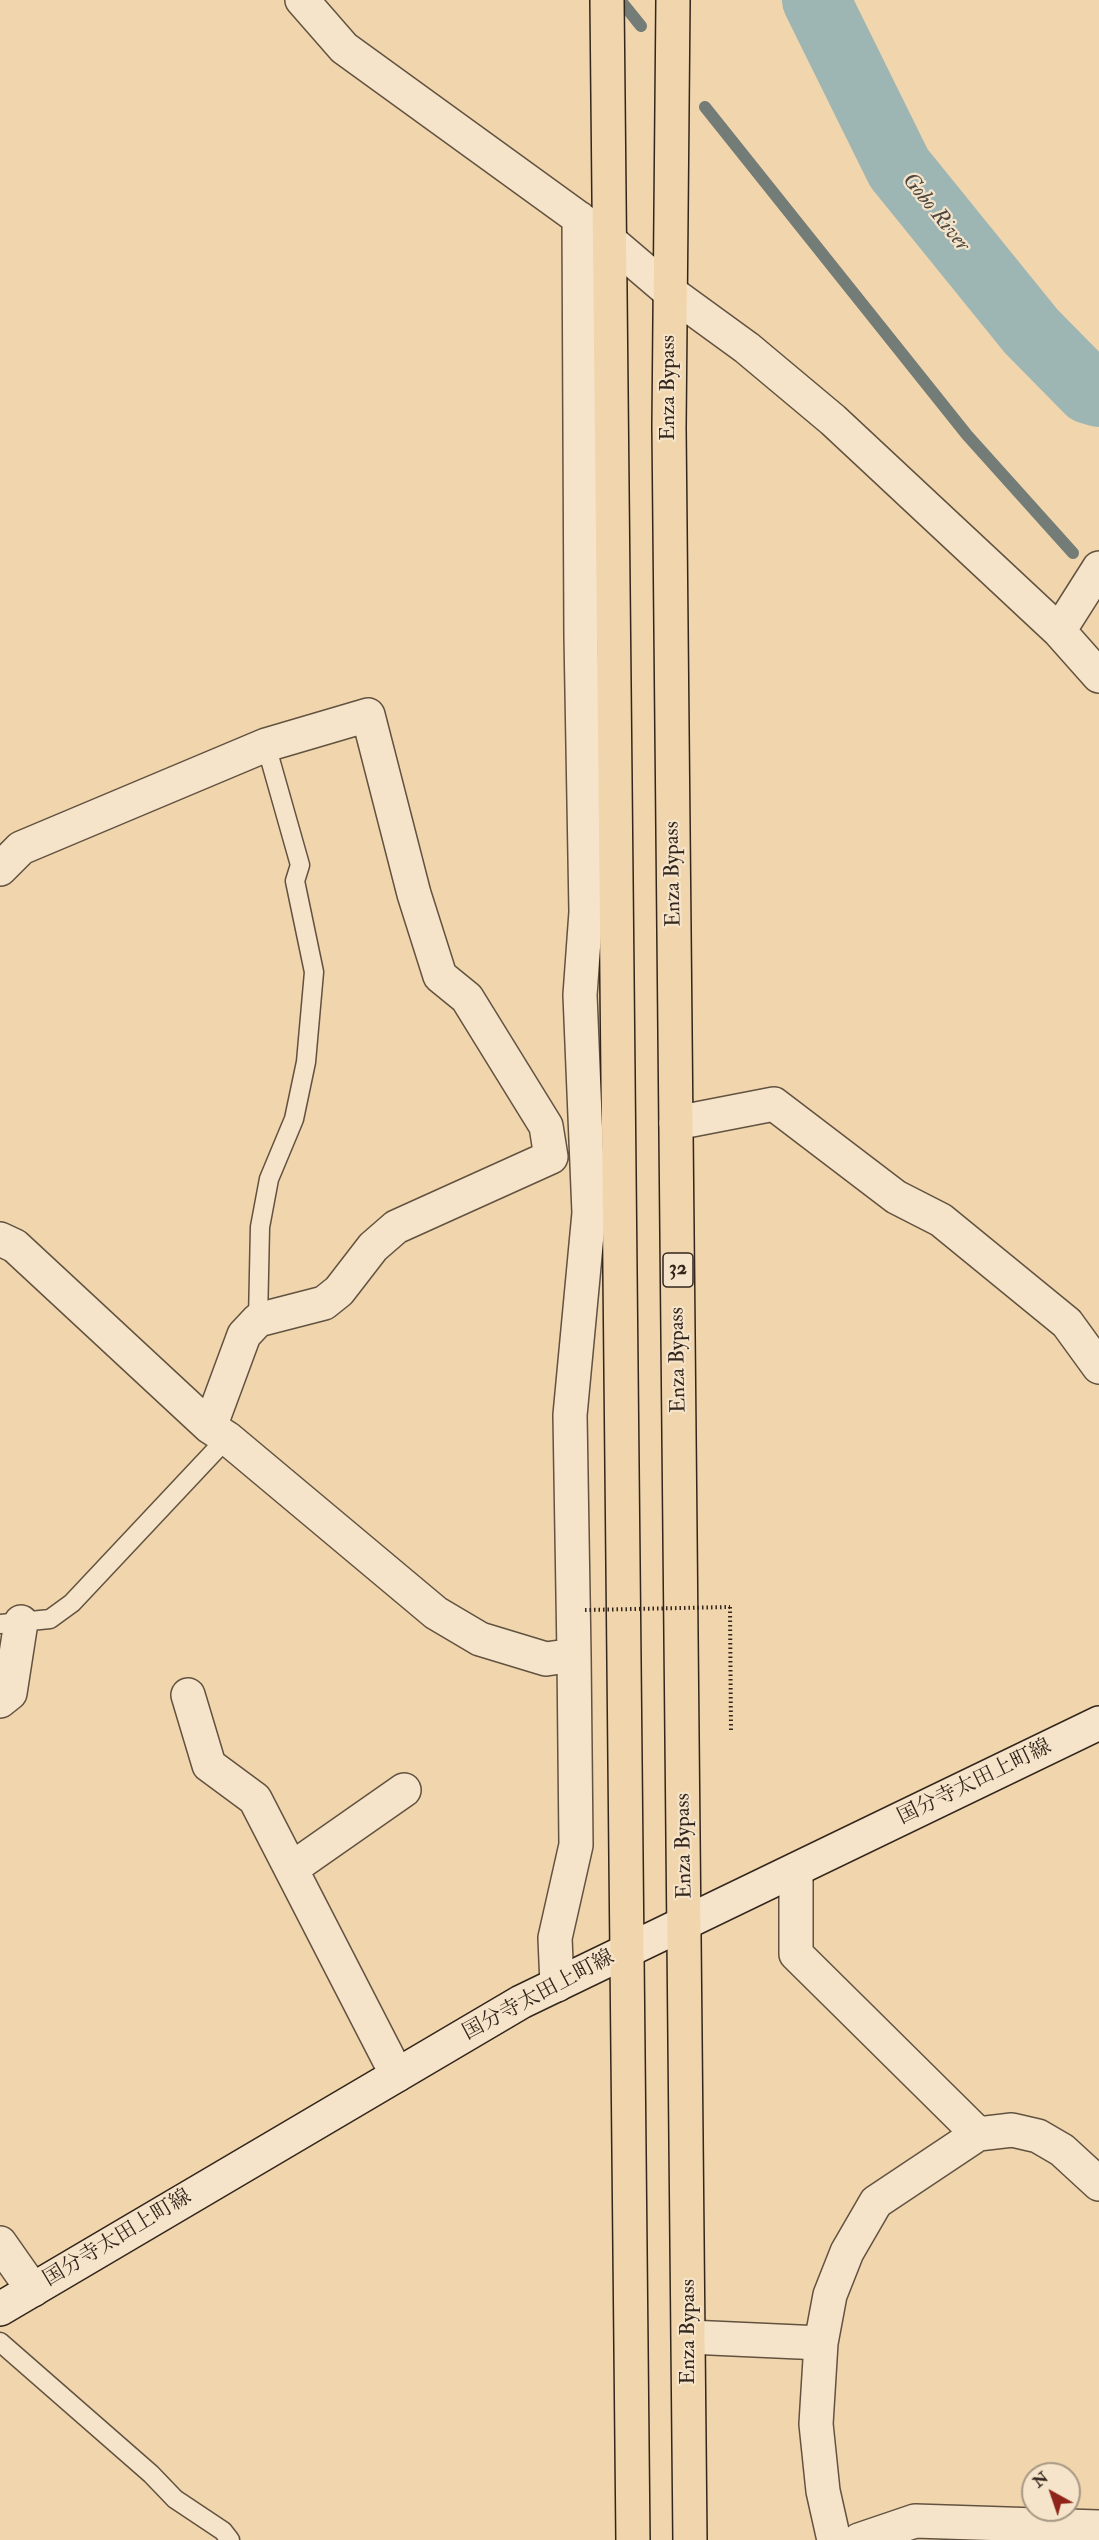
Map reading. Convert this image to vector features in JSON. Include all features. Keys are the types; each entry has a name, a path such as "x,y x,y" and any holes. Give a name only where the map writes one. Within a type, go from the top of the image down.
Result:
{"highway":[{"path":"607,0 633,2540"},
{"name":"Enza Bypass","path":"673,0 669,427 686,1923 690,2540"}],"street":[{"path":"302,0 344,48 609,240 670,292 747,348 833,420 1059,631 1099,676"},
{"path":"557,1985 555,1938 576,1845 570,1415 589,1213 580,995 586,912 581,636 579,218"},
{"path":"1059,631 1099,568"},
{"path":"0,869 21,848 266,745 368,715 414,894 440,976 467,998 546,1126 550,1157 396,1227 373,1247 339,1291 324,1303 258,1320 244,1335 218,1432"},
{"path":"676,1123 774,1104 896,1197 941,1220 1067,1323 1099,1367"},
{"path":"0,1239 15,1246 218,1432 436,1613 480,1639 546,1659 574,1655"},
{"path":"0,1701 10,1693 11,1623"},
{"path":"188,1695 209,1765 255,1799 397,2075"},
{"name":"国分寺太田上町線","path":"0,2309 521,2002 1099,1722"},
{"path":"291,1869 404,1790"},
{"path":"796,1870 796,1954 978,2134"},
{"path":"834,2540 824,2491 816,2424 821,2343 830,2295 847,2252 876,2202 978,2134 1012,2130 1038,2136 1062,2150 1099,2184"},
{"path":"0,2243 33,2290"},
{"path":"689,2337 821,2343"},
{"path":"859,2540 915,2521 1099,2527"}],"lane":[{"path":"258,1320 260,1227 269,1179 294,1119 306,1062 314,972 295,881 300,865 266,745"},
{"path":"11,1623 50,1619 72,1603 218,1432"},
{"path":"0,2342 151,2474 175,2499 223,2530 230,2540"}],"path":[{"path":"585,1610 730,1607 730,1731"}],"waterway":[{"path":"620,0 641,26"},
{"name":"Gobo River","path":"816,0 899,168 1031,331 1089,390 1099,393"},
{"path":"705,107 967,435 1073,553"}]}
